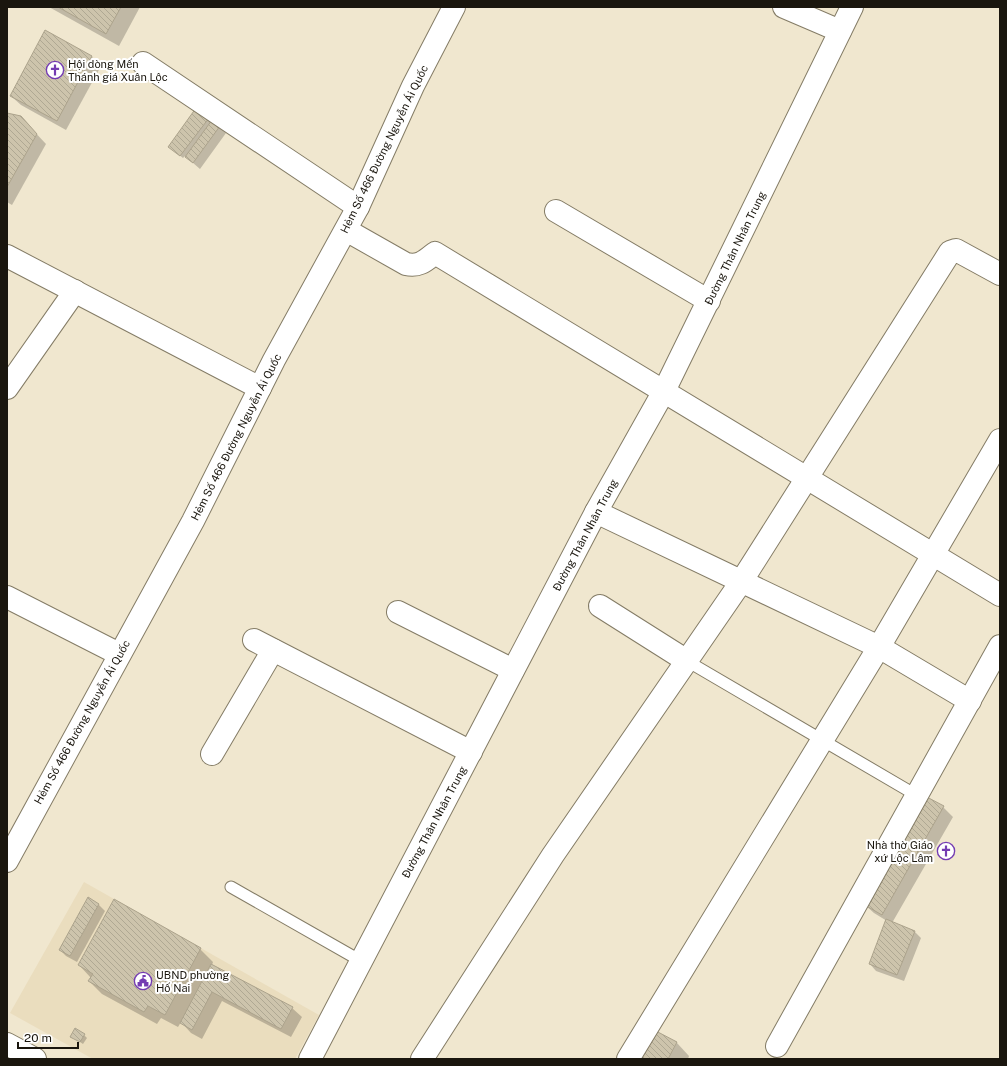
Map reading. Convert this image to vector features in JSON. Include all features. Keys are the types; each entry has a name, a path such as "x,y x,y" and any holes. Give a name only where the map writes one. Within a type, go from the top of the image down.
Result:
{"street":[{"name":"Hẻm Số 466 Đường Nguyễn Ái Quốc","path":"7,861 193,521 260,388 346,230 358,207 412,86 454,7"},
{"path":"784,7 840,31"},
{"name":"Đường Thân Nhân Trung","path":"310,1059 596,512 664,391 852,7"},
{"path":"144,63 358,207"},
{"path":"556,211 709,301"},
{"path":"346,230 406,264 414,266 423,263 435,253 1000,595"},
{"path":"422,1059 553,855 741,582 950,252 956,250 1000,274"},
{"path":"7,256 260,388"},
{"path":"7,388 76,291"},
{"path":"628,1059 879,647 1000,440"},
{"path":"596,512 879,647 970,701"},
{"path":"7,597 119,654"},
{"path":"600,606 686,661"},
{"path":"398,612 513,670"},
{"path":"212,754 263,645 471,752"},
{"path":"777,1046 1000,646"},
{"path":"7,1044 35,1059"}],"lane":[{"path":"686,661 916,795"},
{"path":"231,886 361,961"}],"shaded area":[{"name":"UBND phường Hố Nai","path":"84,882 319,1015 295,1059 93,1059 10,1013"}],"building":[{"path":"58,7 121,7 106,34"},
{"path":"45,30 92,56 57,121 10,96"},
{"path":"196,108 209,118 180,156 168,147"},
{"path":"7,113 21,116 37,134 7,187"},
{"path":"212,120 220,126 193,163 185,157"},
{"path":"923,795 944,806 882,915 863,904"},
{"path":"88,897 99,904 70,956 59,950"},
{"path":"114,899 201,948 165,1015 148,1006 144,1012 88,981 93,974 78,965"},
{"path":"886,919 915,931 897,975 869,964"},
{"path":"211,964 293,1007 281,1029 212,992 192,1030 180,1023"},
{"path":"75,1028 85,1034 80,1042 70,1037"},
{"path":"654,1030 677,1042 668,1059 636,1059"}],"place":[{"name":"Hội dòng Mến Thánh giá Xuân Lộc","path":"55,70"},
{"name":"Nhà thờ Giáo xứ Lộc Lâm","path":"946,851"},
{"name":"UBND phường Hố Nai","path":"143,981"}]}
